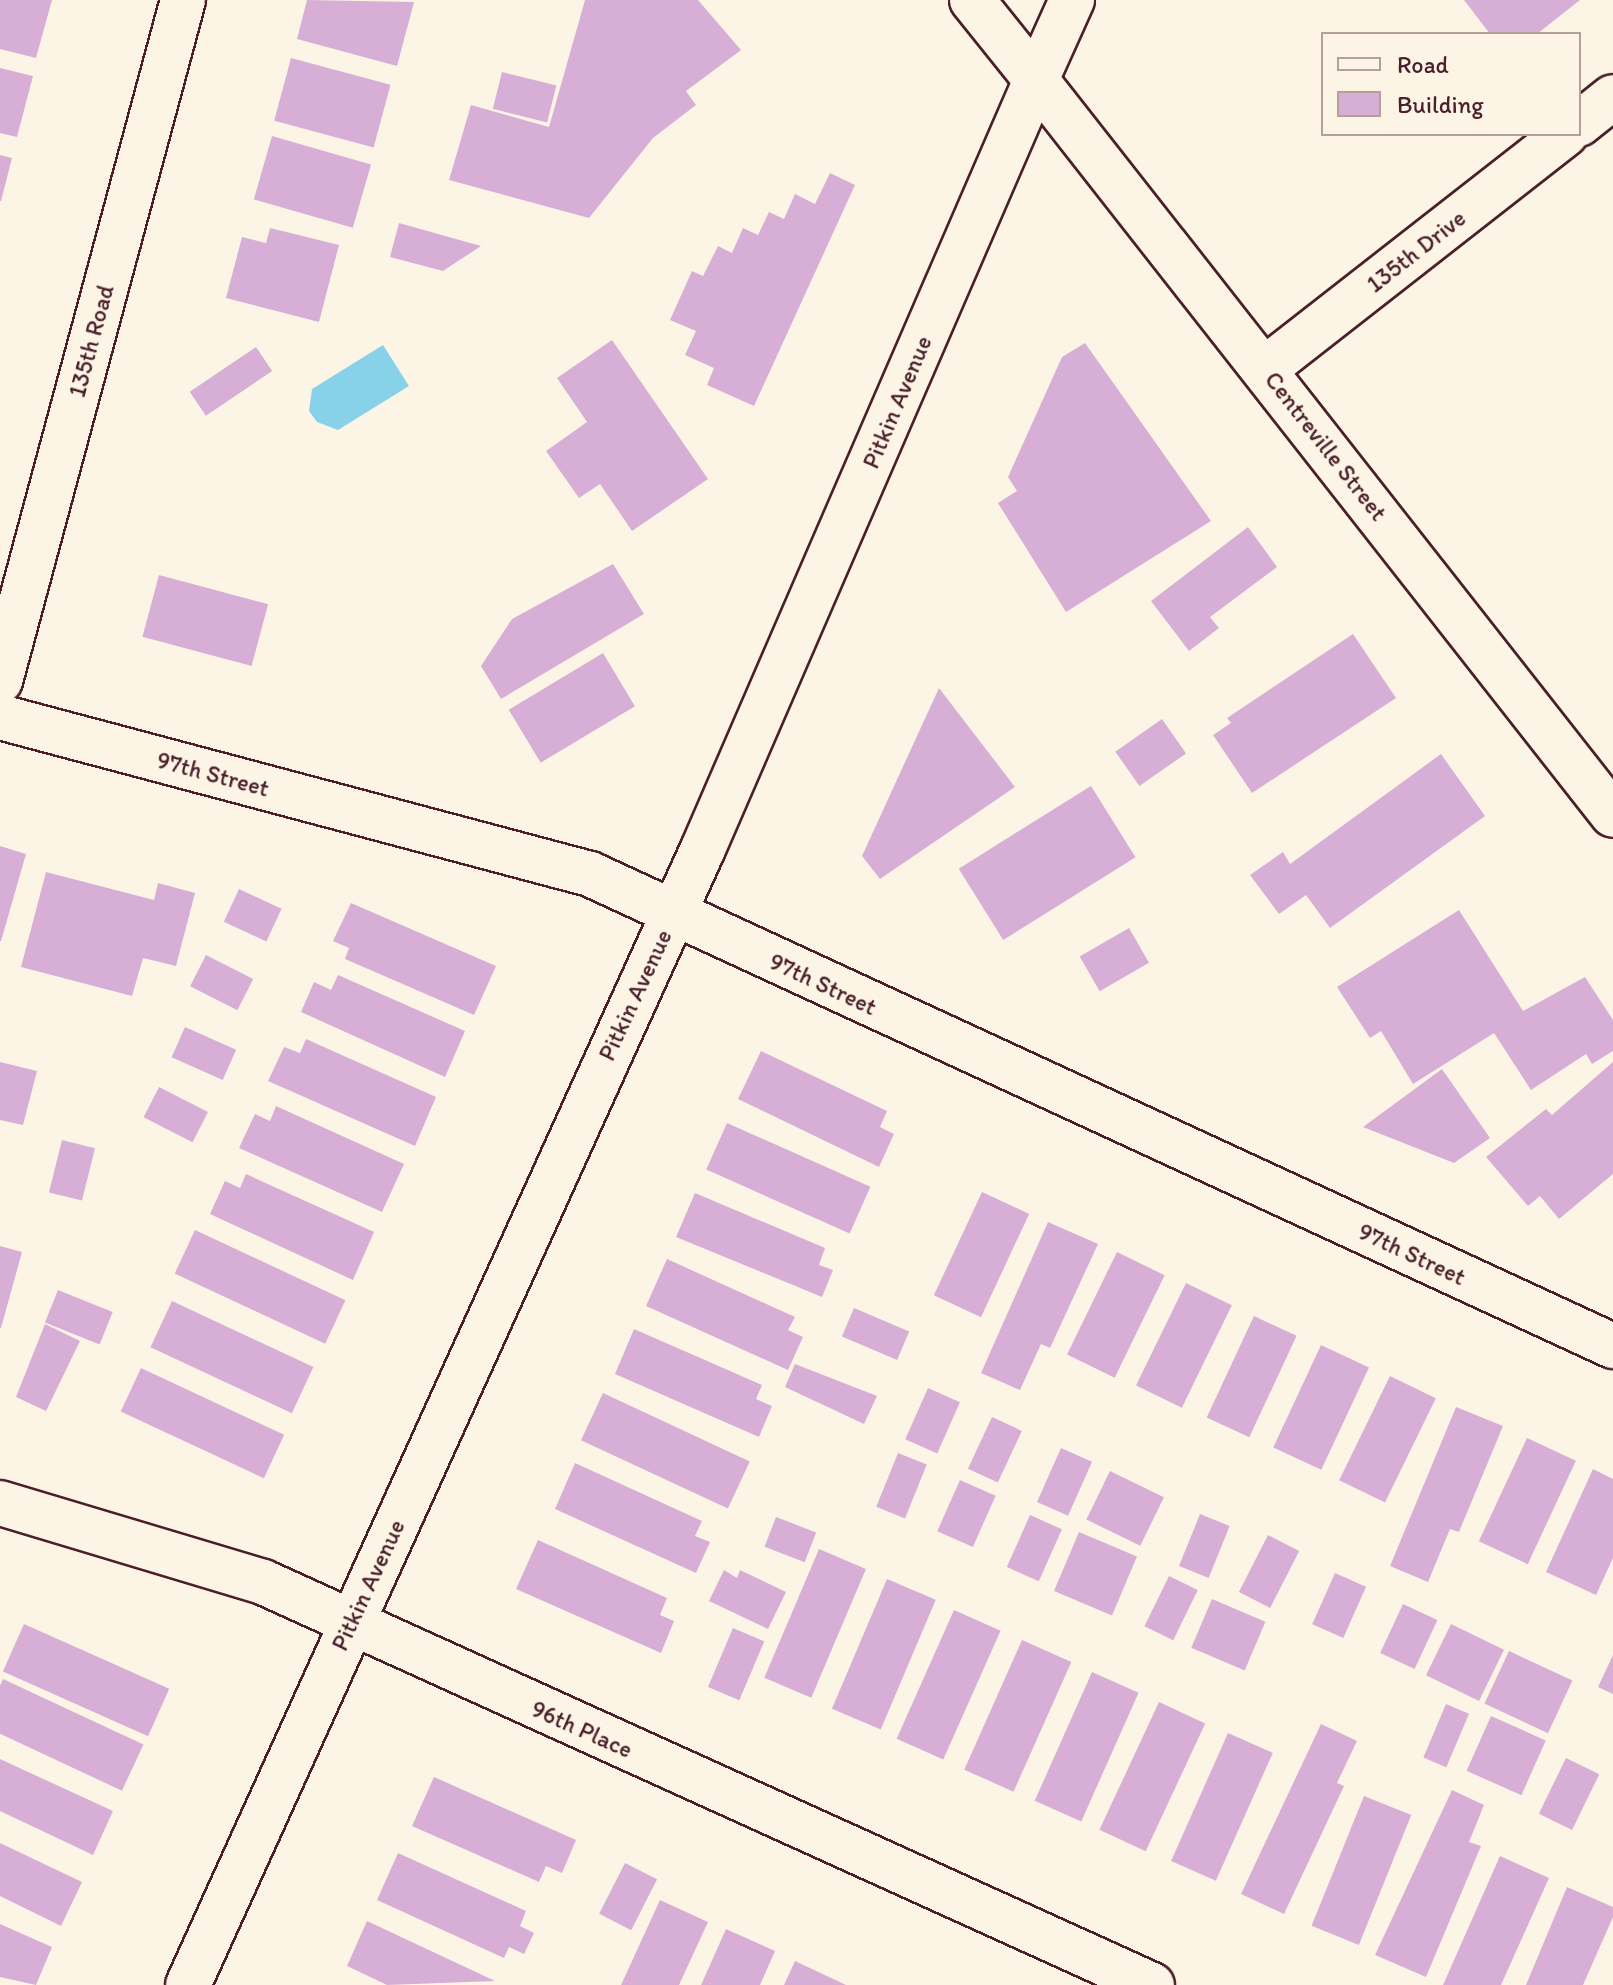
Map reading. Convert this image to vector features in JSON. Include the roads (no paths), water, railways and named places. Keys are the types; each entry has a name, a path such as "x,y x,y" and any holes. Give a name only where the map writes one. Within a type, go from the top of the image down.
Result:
{"street":[{"name":"135th Road","path":"0,681 183,0"},
{"name":"Centreville Street","path":"972,0 1266,368 1613,815"},
{"name":"Pitkin Avenue","path":"188,1985 673,913 1072,0"},
{"path":"1581,122 1613,97"},
{"name":"135th Drive","path":"1266,368 1563,136"},
{"name":"97th Street","path":"0,717 590,874 1613,1346"},
{"name":"96th Place","path":"0,1503 263,1582 1152,1985"}],"water":[{"path":"383,345 409,386 338,430 317,422 309,411 312,389"}]}
